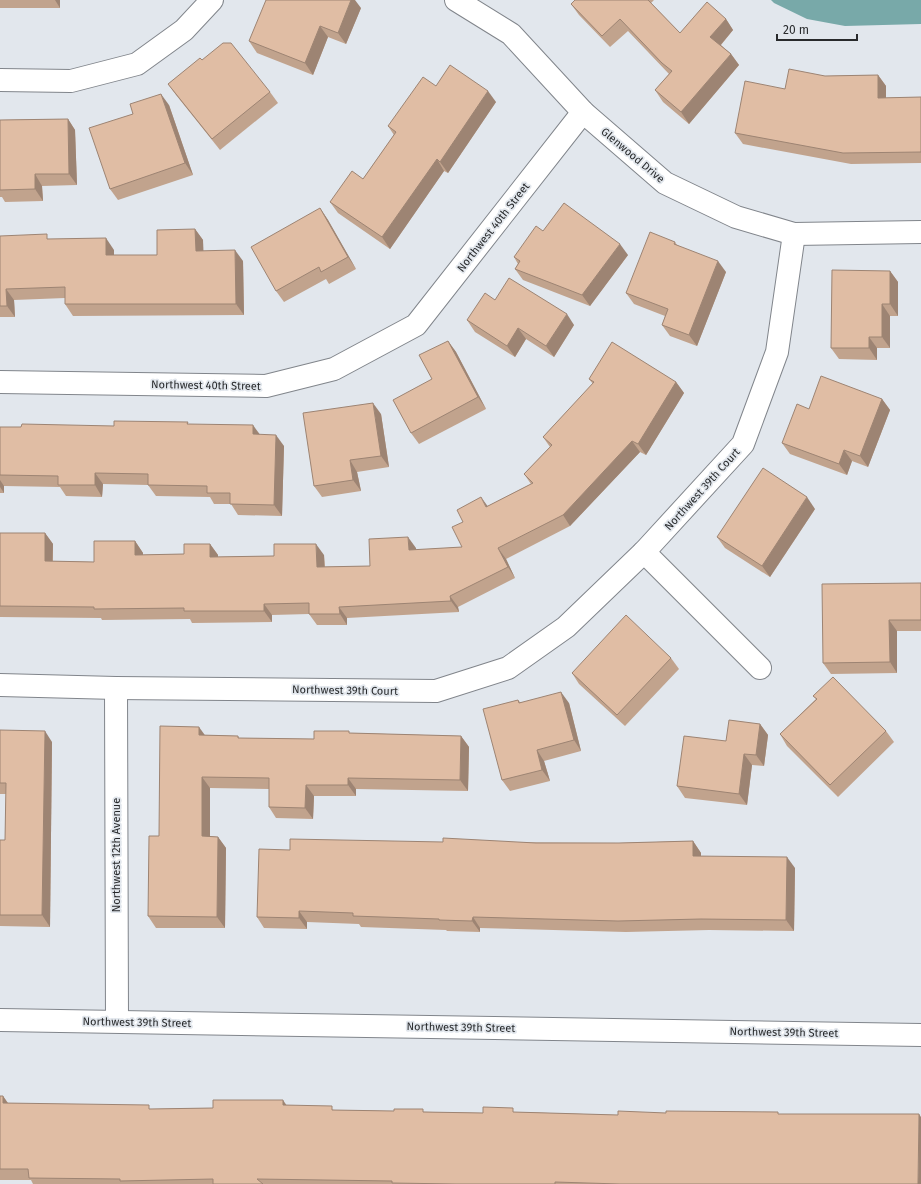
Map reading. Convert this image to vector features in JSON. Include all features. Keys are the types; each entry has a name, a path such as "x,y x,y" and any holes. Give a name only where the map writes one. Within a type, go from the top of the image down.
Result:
{"street":[{"path":"0,80 72,81 137,64 184,30 212,0"},
{"name":"Glenwood Drive","path":"456,0 512,34 583,112 665,183 736,217 794,234 921,232"},
{"name":"Northwest 40th Street","path":"0,382 266,386 334,369 416,325 583,112"},
{"name":"Northwest 39th Court","path":"0,685 116,688 436,691 508,668 566,627 644,552 743,444 777,352 794,234"},
{"path":"644,552 760,668"},
{"name":"Northwest 12th Avenue","path":"116,688 117,1021"},
{"name":"Northwest 39th Street","path":"0,1020 921,1035"}],"water":[{"path":"771,0 921,0 921,24 845,26 807,19 774,3"}],"building":[{"path":"266,0 351,0 338,33 320,26 305,63 249,41"},
{"path":"575,0 648,0 680,33 707,2 726,19 710,37 731,54 681,112 655,90 672,71 662,63 620,19 602,36 571,4"},
{"path":"223,43 231,43 270,92 212,139 168,84 200,58 202,60"},
{"path":"450,65 488,91 440,162 437,159 382,237 330,202 352,171 363,179 396,132 388,126 423,77 436,86"},
{"path":"789,69 825,76 878,75 878,98 921,97 921,152 843,153 735,133 745,81 785,89"},
{"path":"161,94 185,163 110,189 89,128 133,114 130,104"},
{"path":"68,119 69,174 35,174 35,189 0,190 0,120"},
{"path":"564,203 620,244 582,295 515,269 520,261 514,257 536,226 543,231"},
{"path":"320,208 348,257 321,272 319,267 276,291 251,247"},
{"path":"195,229 196,251 235,250 236,304 65,304 65,287 6,289 7,306 0,306 0,236 47,234 47,239 106,238 106,255 157,255 157,230"},
{"path":"650,232 675,242 674,244 718,261 689,335 662,325 668,309 626,293"},
{"path":"832,270 890,271 890,304 882,304 882,337 869,337 869,348 831,348"},
{"path":"509,278 567,314 546,346 518,328 507,346 467,320 485,293 495,300"},
{"path":"448,341 478,397 411,433 393,400 432,379 419,355"},
{"path":"612,342 676,382 638,444 632,441 563,515 498,548 508,567 450,596 451,601 339,607 340,614 309,614 309,603 264,604 264,611 184,611 184,608 94,609 94,607 0,606 0,533 45,533 45,561 94,562 94,541 135,541 135,555 184,554 184,544 210,544 210,557 274,556 274,544 316,544 317,567 370,566 369,539 408,537 409,550 462,547 452,527 463,522 457,510 481,497 486,507 533,483 524,474 552,445 543,437 594,382 589,379"},
{"path":"821,376 882,399 860,456 844,450 839,464 782,443 797,404 809,409"},
{"path":"373,403 381,456 350,460 353,480 314,486 303,413"},
{"path":"114,421 253,425 253,434 276,435 274,505 230,504 230,493 207,493 207,486 148,485 148,474 95,473 95,485 58,485 58,476 0,475 0,427 21,427 22,424 114,426"},
{"path":"763,468 807,497 762,566 717,537"},
{"path":"921,583 921,620 889,620 890,662 823,663 822,584"},
{"path":"626,615 671,658 617,715 572,673"},
{"path":"833,677 886,731 830,785 780,734 817,699 813,696"},
{"path":"561,692 574,740 537,750 542,770 502,780 483,709 518,700 519,703"},
{"path":"729,720 760,724 756,755 744,754 739,794 677,786 684,736 726,741"},
{"path":"160,726 199,727 199,735 238,736 238,738 314,739 314,731 461,736 460,780 348,778 348,785 306,785 305,808 269,807 269,778 202,777 202,836 218,837 217,917 148,916 149,836 159,836"},
{"path":"0,730 45,731 42,915 0,915 0,840 5,840 6,783 0,783"},
{"path":"443,838 536,843 693,841 693,856 787,857 786,920 701,919 618,921 473,917 472,921 353,916 353,913 299,911 299,918 257,917 259,849 290,850 290,839 443,842"},
{"path":"0,1096 3,1096 3,1103 149,1105 149,1109 213,1108 213,1100 283,1100 283,1105 332,1106 332,1110 394,1111 394,1109 423,1109 423,1112 483,1113 483,1107 513,1108 513,1112 618,1115 618,1111 666,1113 666,1111 778,1112 778,1114 919,1114 918,1184 620,1184 555,1182 555,1184 456,1184 392,1183 392,1181 257,1179 263,1184 213,1184 213,1179 120,1181 120,1179 29,1178 28,1169 0,1169"}]}
